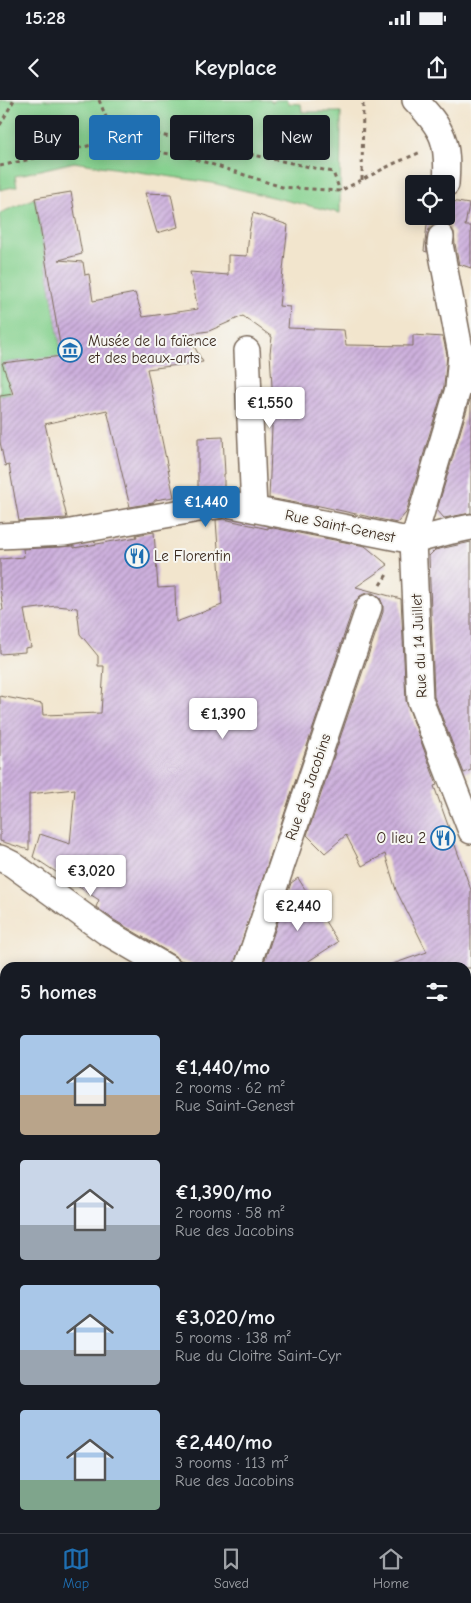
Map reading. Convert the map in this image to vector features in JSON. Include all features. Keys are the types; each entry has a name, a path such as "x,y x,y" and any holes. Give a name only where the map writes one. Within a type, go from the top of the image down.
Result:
{"street":[{"path":"415,100 430,115 446,142 448,160 447,175"},
{"name":"Rue du 14 Juillet","path":"440,237 461,354 458,389 413,541 420,700 463,784 471,831"},
{"path":"247,351 254,509"},
{"name":"Rue Saint-Genest","path":"0,536 65,533 227,504 413,541"},
{"path":"413,541 471,527"},
{"name":"Rue des Jacobins","path":"249,962 369,607"},
{"path":"0,858 12,864 106,932 158,962"}],"path":[{"path":"0,125 14,100"},
{"path":"100,100 106,115"},
{"path":"362,180 363,100"},
{"path":"160,135 333,172 340,191"},
{"path":"160,152 190,157 282,187 340,191 393,164 446,142"},
{"path":"0,166 89,146"}],"green space":[{"path":"0,100 270,100 272,102 287,100 288,103 301,104 302,112 341,112 340,213 212,183 74,162 15,176 17,186 0,190"},
{"path":"35,198 63,362 32,369 30,360 4,363 11,394 0,396 0,213"}],"building":[{"path":"71,192 82,254 59,260 83,262 85,275 89,274 93,301 135,293 143,317 198,309 190,272 228,275 228,255 247,256 253,213 288,225 279,306 290,307 288,328 344,330 346,345 413,346 413,335 443,337 447,355 444,386 406,513 397,523 315,505 318,507 269,498 273,403 270,353 272,337 243,316 209,331 187,334 203,362 147,369 174,497 130,507 107,410 45,424 67,518 19,521 9,465 5,466 0,442 0,396 13,394 2,363 62,356 35,198"},
{"path":"145,193 171,194 178,227 157,233"},
{"path":"455,202 469,204 465,226 471,226 471,268 459,265 454,232 448,225 455,225"},
{"path":"427,225 434,225 429,229 426,242 427,252 424,251"},
{"path":"471,396 471,513 444,518 437,510"},
{"path":"223,437 224,490 198,494 198,438"},
{"path":"224,519 268,529 268,527 365,546 388,565 356,587 401,599 406,701 437,785 434,786 471,890 471,962 399,962 427,952 396,890 385,854 362,866 346,835 325,853 307,835 383,612 380,598 373,593 366,593 360,596 355,602 235,962 186,962 180,960 114,920 96,907 99,900 33,857 40,834 70,844 75,789 29,794 29,850 0,841 0,696 42,704 43,715 101,713 104,666 98,666 98,656 80,634 77,608 56,606 24,610 31,647 25,648 25,652 0,654 0,610 3,610 0,587 0,559 24,557 23,549 74,546 74,548 137,537 136,535 154,532 158,588 175,587 176,622 222,605 216,520"},
{"path":"471,542 471,770 464,773 434,697 429,556 435,550"},
{"path":"298,878 338,942 307,962 264,962 291,883"}],"tunnel":[{"path":"441,237 442,225"}],"place":[{"name":"Musée de la faïence et des beaux-arts","path":"70,350"},
{"name":"Le Florentin","path":"137,556"},
{"name":"O lieu 2","path":"443,838"}]}
